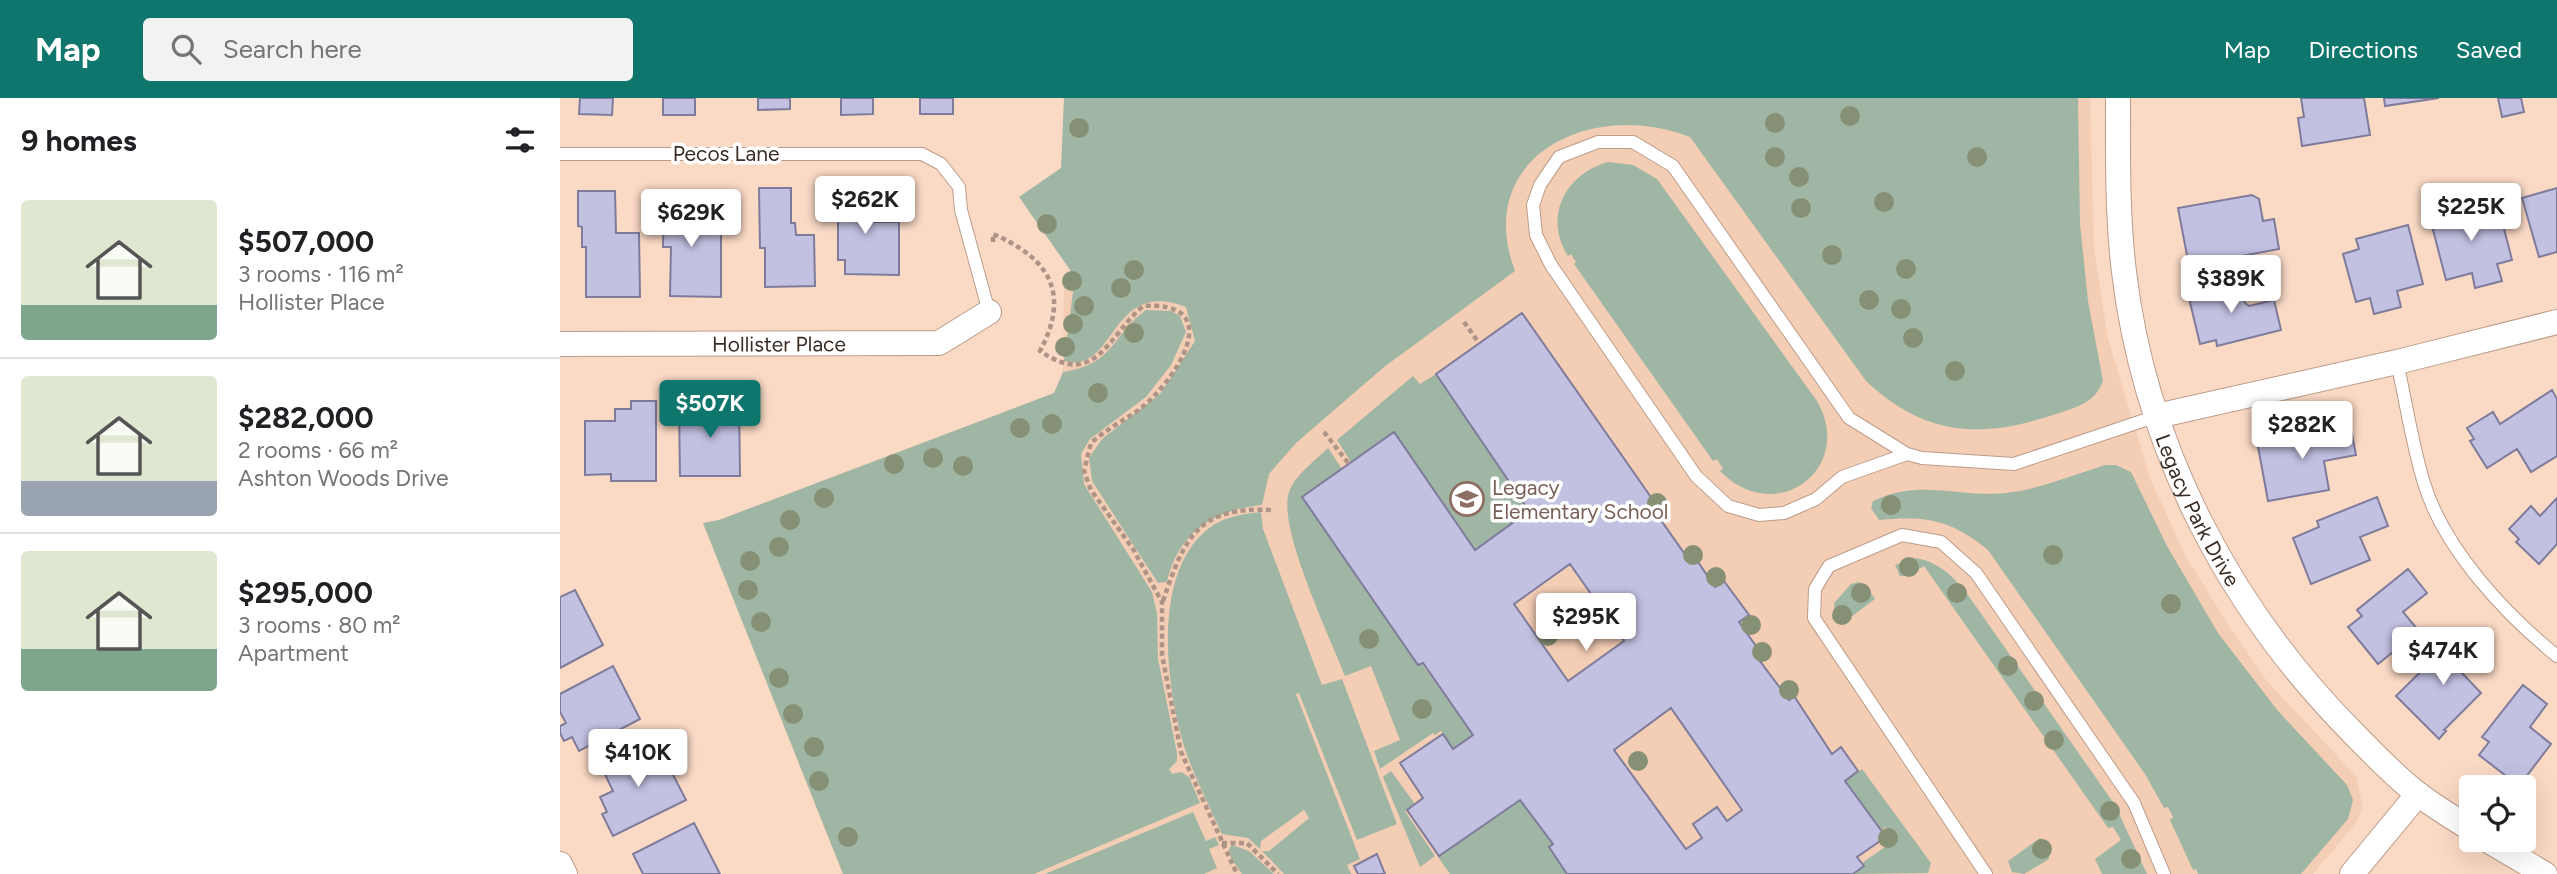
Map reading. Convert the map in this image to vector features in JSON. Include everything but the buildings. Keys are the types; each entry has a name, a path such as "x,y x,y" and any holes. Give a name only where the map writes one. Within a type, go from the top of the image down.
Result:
{"street":[{"name":"Legacy Park Drive","path":"2118,98 2119,204 2124,273 2136,341 2157,416 2183,487 2220,562 2264,632 2307,687 2418,794 2459,821"},
{"name":"Hollister Place","path":"560,344 939,343 989,312"},
{"path":"2157,416 2397,362 2557,322"},
{"path":"2352,874 2418,794"},
{"path":"2507,852 2545,874"},
{"path":"560,864 565,874"}],"lane":[{"path":"1907,454 1842,477 1816,499 1784,513 1759,515 1728,506 1696,476 1551,265 1536,235 1533,205 1540,185 1559,157 1598,142 1633,142 1673,166 1849,418 1907,454 1922,458 2014,464 2157,416"},
{"name":"Pecos Lane","path":"560,153 922,154 941,164 959,187 961,210 989,312"},
{"path":"2397,362 2424,485 2454,545 2488,591 2524,629 2557,656"},
{"path":"1986,874 1842,664 1814,618 1815,589 1829,566 1902,535 1941,542 1976,573 2134,803 2164,874"}],"path":[{"path":"992,247 993,234 1016,244 1038,260 1052,286 1055,310 1049,333 1040,351 1058,363 1080,365 1097,358 1143,306 1175,307 1186,316 1191,329 1190,341 1170,374 1148,402 1091,443 1084,471 1091,490 1133,549 1162,602"},
{"path":"1464,322 1479,343"},
{"path":"1324,432 1349,464"},
{"path":"1237,874 1181,752 1162,655 1162,602 1182,550 1197,529 1220,514 1242,508 1273,510"},
{"path":"1222,843 1247,843 1278,874"}],"shaded area":[{"name":"Legacy Elementary School","path":"1064,98 2090,98 2094,249 2108,339 2150,478 2186,557 2266,680 2356,776 2363,808 2355,824 2313,874 843,874 703,523 719,520 1054,393 1063,372 1064,285 1118,248"}],"green space":[{"path":"1064,98 2078,98 2080,224 2088,301 2103,381 2090,399 2078,406 2029,422 2003,427 1955,428 1933,423 1910,413 1888,400 1866,381 1690,137 1652,127 1615,125 1580,132 1549,147 1525,168 1510,196 1506,231 1515,271 1384,367 1296,443 1269,474 1262,505 1228,512 1201,527 1189,537 1180,550 1167,582 1158,583 1092,481 1089,458 1102,439 1160,394 1195,341 1186,307 1161,301 1142,305 1128,315 1095,354 1081,361 1064,361 1075,277 1019,197 1061,168"},
{"path":"1608,162 1633,165 1657,179 1817,401 1826,426 1826,449 1818,468 1804,483 1785,492 1764,494 1742,487 1720,471 1723,469 1717,459 1713,461 1574,264 1576,262 1571,254 1568,256 1558,227 1558,212 1562,199 1580,176"},
{"path":"1146,310 1171,311 1180,316 1186,332 1171,365 1146,397 1090,439 1081,454 1084,484 1152,592 1157,613 1158,659 1177,753 1177,761 1169,769 1172,774 1181,772 1189,777 1200,803 1034,874 843,874 703,523 719,520 1054,393 1063,372 1093,363 1103,356"},
{"path":"1436,374 1529,511 1475,550 1394,433 1351,462 1337,440 1413,376 1420,384"},
{"path":"1328,448 1342,469 1302,497 1473,735 1453,749 1441,731 1435,735 1433,733 1380,769 1374,751 1400,740 1371,666 1345,676 1297,555 1287,508 1292,485"},
{"path":"2105,465 2116,465 2131,472 2167,546 2218,633 2278,711 2347,785 2353,800 2348,819 2301,874 2198,874 2196,869 2193,870 2170,820 2173,817 2168,807 2164,808 2145,774 1988,550 1949,526 1924,520 1879,520 1871,508 1873,501 1891,494 1924,490 2006,493 2044,485"},
{"path":"1261,512 1263,529 1322,685 1342,679 1397,824 1357,840 1299,693 1296,694 1360,859 1347,865 1351,874 1284,874 1262,851 1269,851 1309,818 1304,810 1261,841 1260,849 1248,838 1222,834 1191,765 1179,729 1169,666 1168,632 1171,599 1179,569 1194,543 1215,524 1231,517"},
{"path":"1916,558 1945,571 1968,595 2115,805 2147,874 2102,874 2095,859 2121,840 2113,827 2108,828 1924,566 1908,576 1900,576 1895,565"},
{"path":"1859,582 1867,587 1875,599 1843,623 1836,623 1834,603 1851,584"},
{"path":"1862,769 1931,863 1928,873 1853,874 1864,866 1862,863 1895,840 1886,827 1881,830 1845,781"},
{"path":"1391,771 1415,804 1405,811 1435,856 1420,867 1383,777"},
{"path":"1520,800 1553,844 1549,848 1567,874 1450,874 1438,857"},
{"path":"1193,812 1206,841 1215,837 1219,845 1209,849 1217,868 1204,874 1045,874"},
{"path":"2040,838 2049,847 2049,859 2024,874 2012,872 2008,861"},
{"path":"1232,845 1249,851 1274,874 1242,874 1231,858 1229,849"}],"place":[{"name":"Legacy Elementary School","path":"1467,499"}]}
